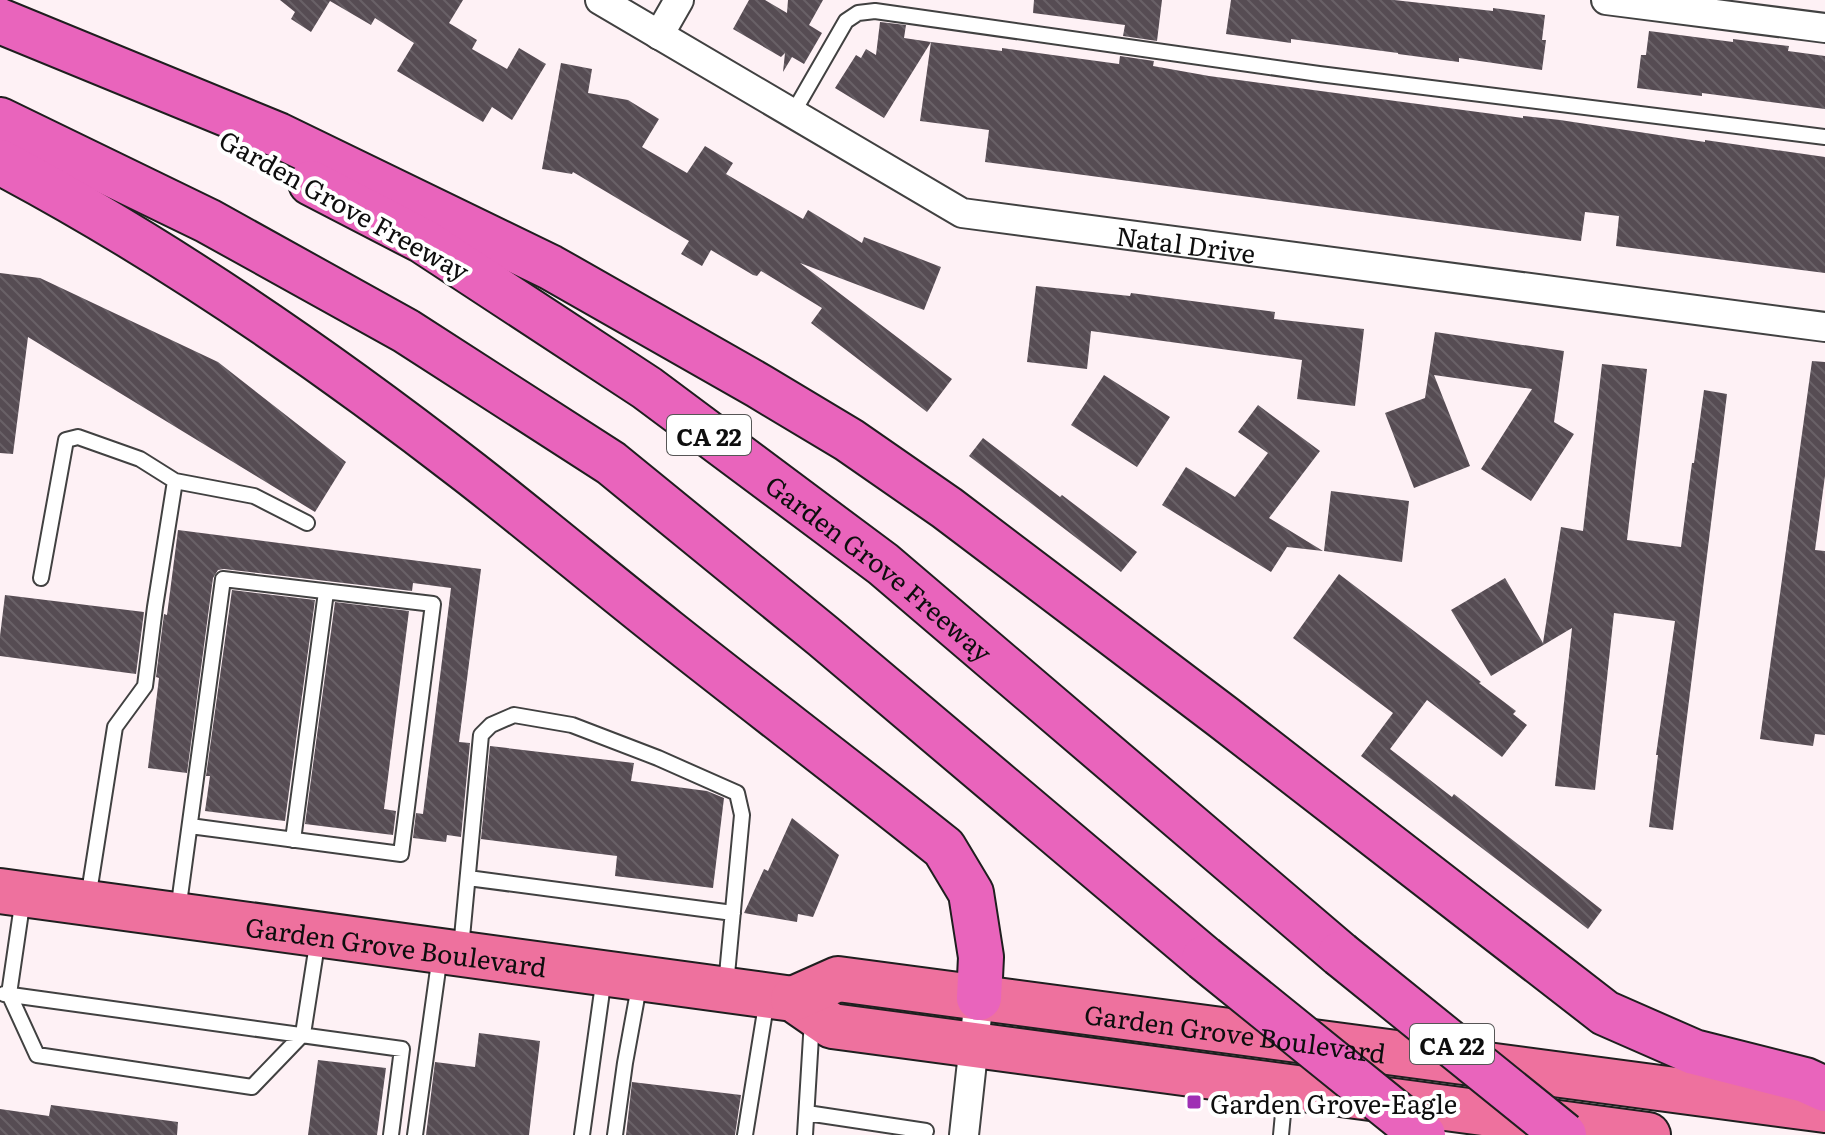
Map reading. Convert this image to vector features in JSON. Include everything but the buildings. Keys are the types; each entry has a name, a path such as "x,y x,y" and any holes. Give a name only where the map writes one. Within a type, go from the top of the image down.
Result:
{"highway":[{"path":"0,21 278,135 550,267 759,386 849,440 947,508 1235,726 1605,1013 1694,1052 1805,1080 1825,1089"},
{"name":"Garden Grove Freeway","path":"0,32 209,131 423,241 647,388 883,564 1340,954 1564,1135"},
{"path":"0,120 208,221 406,331 611,463 823,636 1204,958 1423,1135"},
{"path":"0,162 187,270 337,372 470,472 944,848 971,893 981,957 979,998"}],"main road":[{"name":"Garden Grove Boulevard","path":"12,892 775,999 832,1026 1648,1135"},
{"name":"Garden Grove Boulevard","path":"775,999 838,979 1825,1110"}],"street":[{"name":"Natal Drive","path":"600,0 962,213 1825,327"},
{"path":"659,35 679,0"},
{"path":"1606,0 1825,28"},
{"path":"964,1135 979,998"}],"lane":[{"path":"793,113 846,21 858,13 875,11 1319,74 1825,137"},
{"path":"41,578 66,440 78,437 140,459 175,481 254,496 307,523"},
{"path":"88,903 115,727 145,686 175,481"},
{"path":"178,915 223,579 433,604 401,854 190,826"},
{"path":"293,840 326,592"},
{"path":"415,1135 450,952 468,878 481,735 491,725 514,715 572,725 737,793 742,815 733,913 775,999 807,1113 805,1135"},
{"path":"468,878 733,913"},
{"path":"12,892 5,994 37,1055 252,1087 303,1034 319,934"},
{"path":"582,1135 622,976"},
{"path":"615,1135 625,1063 622,976"},
{"path":"5,994 402,1049 391,1135"},
{"path":"745,1135 775,999"},
{"path":"1281,1135 1285,1086"},
{"path":"807,1113 926,1131"}],"place":[{"name":"Garden Grove-Eagle","path":"1194,1102"}]}
